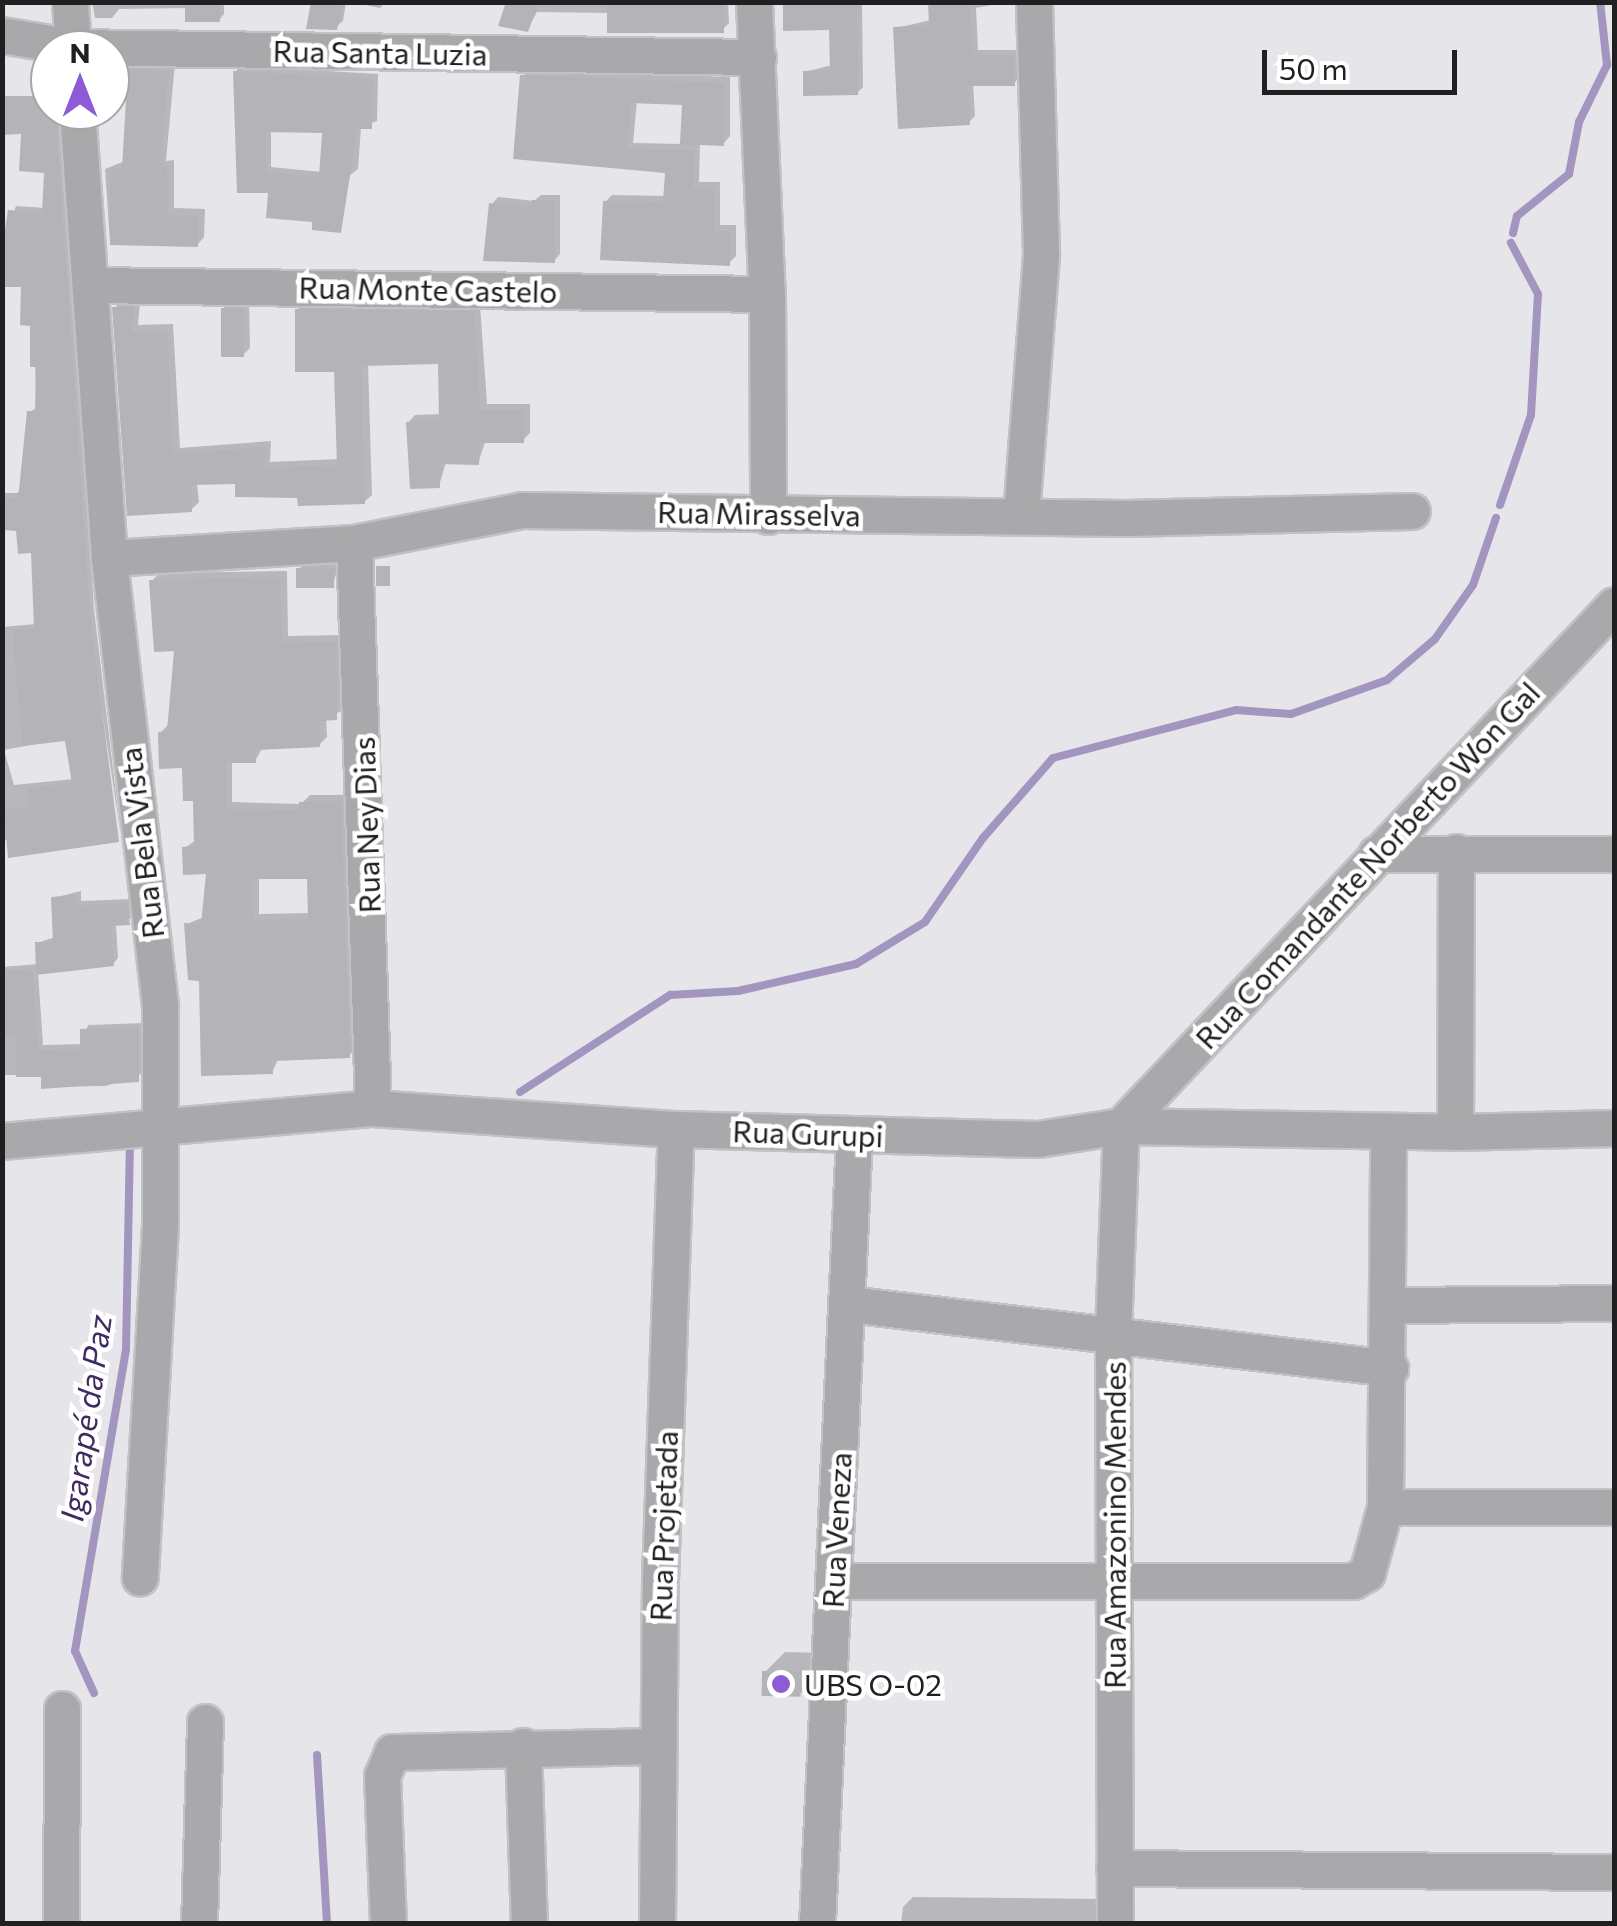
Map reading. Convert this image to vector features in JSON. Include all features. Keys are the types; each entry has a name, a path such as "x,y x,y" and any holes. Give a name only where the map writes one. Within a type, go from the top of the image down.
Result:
{"street":[{"path":"70,2 72,30"},
{"path":"754,2 767,294 768,516"},
{"path":"1022,515 1040,252 1034,2"},
{"name":"Rua Santa Luzia","path":"2,35 30,41"},
{"name":"Rua Santa Luzia","path":"130,50 758,57"},
{"name":"Rua Bela Vista","path":"78,130 109,558 160,1005 161,1122 140,1578"},
{"name":"Rua Monte Castelo","path":"90,285 767,294"},
{"name":"Rua Mirasselva","path":"109,558 354,543 522,510 768,516 1412,511"},
{"name":"Rua Ney Dias","path":"354,543 373,1108"},
{"name":"Rua Comandante Norberto Won Gal","path":"1121,1126 1614,605"},
{"path":"1455,1132 1456,852"},
{"path":"1376,854 1614,854"},
{"name":"Rua Gurupi","path":"2,1140 161,1122 373,1108 854,1136 1038,1138 1121,1126 1388,1132 1614,1128"},
{"name":"Rua Amazonino Mendes","path":"1115,1924 1113,1332 1121,1126"},
{"name":"Rua Projetada","path":"657,1924 676,1128"},
{"path":"834,1581 1353,1581 1372,1565 1385,1507 1390,1368 1388,1132"},
{"name":"Rua Veneza","path":"817,1924 854,1136"},
{"path":"848,1304 1113,1332 1390,1368"},
{"path":"1390,1304 1614,1304"},
{"path":"1385,1507 1614,1507"},
{"path":"62,1709 62,1924"},
{"path":"199,1924 204,1722"},
{"path":"523,1746 529,1924"},
{"path":"388,1924 382,1776 392,1752 523,1746 659,1746"},
{"path":"1114,1868 1614,1872"}],"building":[{"path":"185,2 220,2 220,22 185,22"},
{"path":"311,2 343,2 337,30 306,29"},
{"path":"506,2 539,2 528,32 498,26"},
{"path":"607,2 724,2 724,33 607,33"},
{"path":"783,2 857,2 858,95 803,96 803,71 830,70 829,30 783,31"},
{"path":"928,2 970,2 973,55 1014,55 1015,86 968,86 970,125 898,129 893,27 929,25"},
{"path":"130,69 169,70 160,167 167,167 168,215 198,216 198,247 110,245 110,168 122,168 124,130 130,130"},
{"path":"233,71 373,79 372,129 357,129 341,233 312,230 312,222 266,218 268,193 237,193","holes":["266,132 322,133 319,177 266,172"]},
{"path":"520,75 724,83 724,146 680,144 682,105 631,103 627,149 694,151 693,188 714,188 714,231 730,231 730,266 600,260 603,201 663,202 665,173 513,159"},
{"path":"2,96 30,96 30,130 57,130 90,616 119,842 8,858 4,810 29,806 27,788 72,783 65,741 23,746 13,629 34,628 31,553 18,554 16,531 2,530 2,498 16,498 19,490 27,411 35,411 36,367 30,367 30,326 20,325 21,287 2,287 2,250 8,210 42,213 44,173 19,171 21,134 2,135"},
{"path":"532,200 555,200 555,263 483,261 489,203 532,207"},
{"path":"112,307 134,307 132,332 167,331 173,454 265,447 264,468 337,465 334,372 295,372 295,309 474,311 480,410 524,410 524,443 480,443 479,465 440,464 440,488 410,489 406,422 439,420 438,364 361,366 365,504 298,506 297,498 235,497 235,484 191,485 192,512 127,516"},
{"path":"221,308 244,308 244,357 221,357"},
{"path":"376,566 390,566 390,586 376,586"},
{"path":"296,568 334,568 334,588 296,588"},
{"path":"280,577 282,643 336,642 337,720 319,721 320,747 256,750 256,763 226,763 226,809 299,810 299,802 341,801 350,1058 272,1061 273,1074 201,1076 199,981 188,980 184,923 201,924 206,874 183,875 182,847 194,846 193,801 183,801 182,768 159,769 158,732 167,731 174,651 154,652 149,580","holes":["252,879 307,879 308,919 253,920"]},
{"path":"76,895 76,906 127,903 130,925 111,926 114,966 36,975 35,942 53,942 51,897"},
{"path":"32,969 38,1050 80,1049 80,1029 139,1027 139,1082 41,1089 41,1077 16,1077 17,1035 2,1036 2,971"},
{"name":"UBS O-02","path":"762,1671 801,1672 801,1697 762,1696"}],"waterway":[{"name":"Igarapé da Paz","path":"1513,233 1517,216 1569,174 1579,122 1607,65 1600,2"},
{"name":"Igarapé da Paz","path":"1500,505 1531,415 1538,294 1511,243"},
{"name":"Igarapé da Paz","path":"520,1092 670,995 738,991 856,964 925,922 983,838 1053,758 1236,710 1291,714 1387,680 1435,639 1473,585 1496,518"},
{"name":"Igarapé da Paz","path":"94,1693 75,1651 126,1349 130,1144"},
{"name":"Igarapé da Paz","path":"317,1755 327,1924"}],"place":[{"name":"UBS O-02","path":"781,1684"}]}
